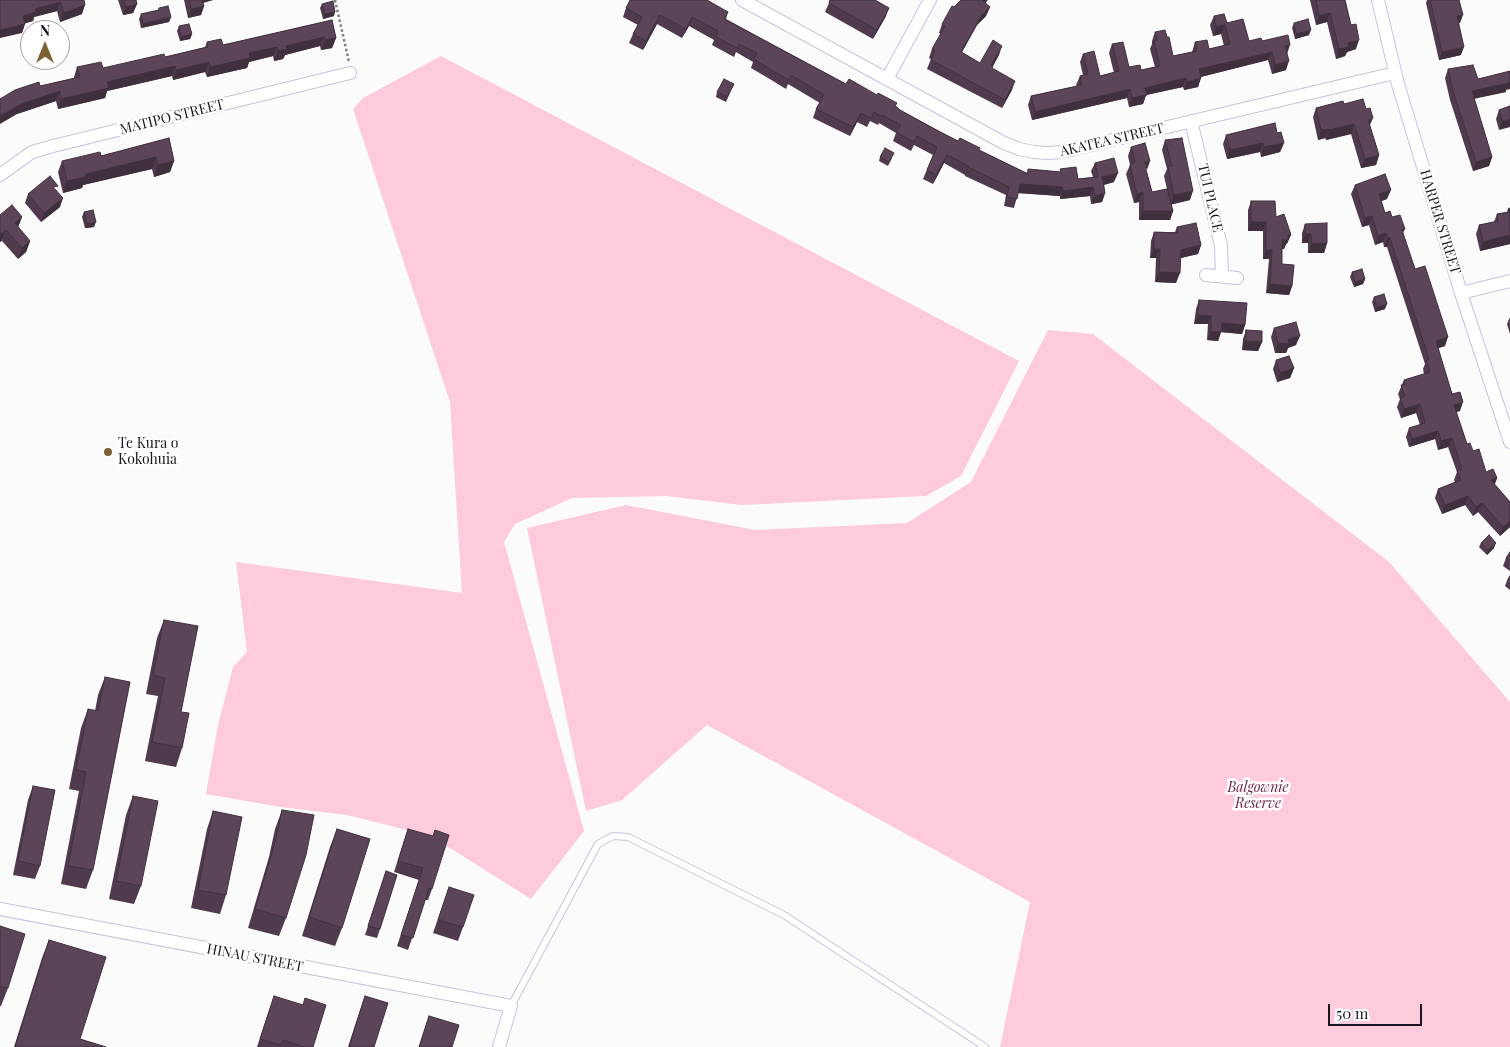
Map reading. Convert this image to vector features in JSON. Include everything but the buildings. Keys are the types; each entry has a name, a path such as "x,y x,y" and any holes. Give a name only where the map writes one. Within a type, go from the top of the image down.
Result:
{"street":[{"name":"AKATEA STREET","path":"742,0 1002,142 1019,149 1047,154 1395,73"},
{"path":"887,79 930,0"},
{"name":"HARPER STREET","path":"1378,0 1395,73 1461,293 1510,442"},
{"name":"MATIPO STREET","path":"0,175 32,152 350,73"},
{"name":"TUI PLACE","path":"1191,121 1221,246 1222,276"},
{"path":"1206,276 1237,278"},
{"path":"1461,293 1510,281"},
{"name":"HINAU STREET","path":"0,909 511,1006"},
{"path":"499,1047 511,1006"}],"lane":[{"path":"511,1006 598,844 613,836 628,836 784,915 985,1047"}],"path":[{"path":"335,0 349,56 350,73"}],"green space":[{"path":"441,56 1019,361 961,476 926,496 742,505 666,496 572,498 515,524 504,542 584,831 531,899 431,836 347,815 281,807 206,794 218,725 233,667 247,652 236,562 462,593 450,402 353,109 363,98"},
{"name":"Balgownie Reserve","path":"1048,330 1093,334 1389,562 1510,702 1510,1047 1000,1047 1030,902 707,725 622,800 586,811 527,528 626,505 755,530 907,523 971,482"}],"place":[{"name":"Te Kura o Kokohuia","path":"108,452"}]}
